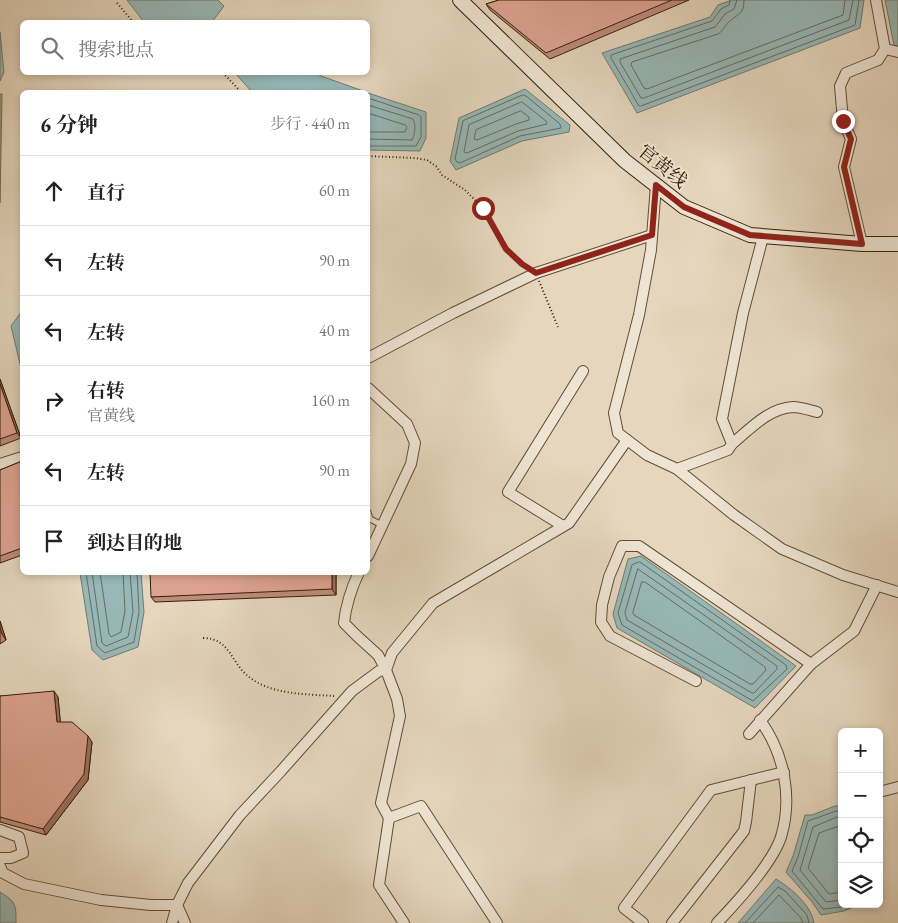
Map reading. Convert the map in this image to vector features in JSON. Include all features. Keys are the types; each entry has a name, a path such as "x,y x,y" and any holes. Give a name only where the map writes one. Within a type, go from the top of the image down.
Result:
{"street":[{"name":"官黄线","path":"460,0 625,161 684,207 750,235 862,244 898,244"},
{"path":"862,244 844,167 851,139 843,121 840,86 846,73 878,60 885,49 876,0"},
{"path":"885,49 898,52"},
{"path":"656,185 652,235 639,315 614,413 618,433 647,455 677,469 734,515 782,549 843,575 898,592"},
{"path":"370,357 453,313 536,273 652,235"},
{"path":"732,444 722,419 743,313 763,236"},
{"path":"563,526 508,492 583,371"},
{"path":"370,390 407,424 415,443 411,464 370,552"},
{"path":"677,469 728,450 732,444 754,425 776,410 794,407 817,412"},
{"path":"386,670 392,653 433,603 569,523 627,440"},
{"path":"0,464 20,458"},
{"path":"696,681 610,636 601,622 602,605 609,577 622,546 639,546 811,664"},
{"path":"358,575 346,607 344,623 378,655 397,699 400,716 381,803 389,818 380,885 404,923"},
{"path":"749,734 811,664 854,630 877,585"},
{"path":"172,923 177,905 188,883 240,815 352,691 380,671 386,670"},
{"path":"717,923 751,884 768,861 781,837 786,802 784,772 771,735 760,720"},
{"path":"643,923 624,908 711,790 784,772"},
{"path":"672,923 744,831 751,780"},
{"path":"883,791 898,787"},
{"path":"389,818 421,806 497,923"},
{"path":"0,830 19,837 22,853 11,858 0,858"},
{"path":"0,866 3,873 24,884 100,900 151,905 177,905"},
{"path":"177,905 185,923"}],"lane":[{"path":"370,520 382,526"}],"path":[{"path":"117,2 131,20"},
{"path":"224,75 239,90"},
{"path":"370,156 427,160 437,167 442,175 465,190 483,208 506,249 522,264 536,273 558,327"},
{"path":"202,638 208,638 223,645 247,676 269,688 346,698"}],"green space":[{"path":"0,94 2,94 0,203"}],"water":[{"path":"127,0 218,0 224,6 214,20 142,20"},
{"path":"732,0 864,0 860,28 637,113 602,53 710,17 718,5"},
{"path":"885,0 898,0 898,46 894,45"},
{"path":"0,32 4,72 0,81"},
{"path":"237,75 319,75 360,90 250,90"},
{"path":"525,89 570,125 569,132 522,141 456,170 450,161 459,118"},
{"path":"370,94 426,112 426,138 420,151 370,150"},
{"path":"20,314 20,364 11,326"},
{"path":"641,556 796,666 755,708 617,628 613,614 628,559"},
{"path":"80,575 141,575 144,612 138,647 103,660 92,650"},
{"path":"838,806 838,908 851,908 844,911 821,915 786,872 793,856 805,815 812,815"},
{"path":"776,879 800,898 809,910 814,923 738,923"},
{"path":"0,892 14,904 16,923 0,923"}],"building":[{"path":"499,0 672,0 546,53 486,4"},
{"path":"0,384 17,433 0,439"},
{"path":"20,462 20,549 0,556 0,470"},
{"path":"150,575 332,575 332,589 151,597"},
{"path":"54,691 57,722 72,722 88,736 84,774 43,829 0,817 0,696"}],"route":[{"path":"483,208 506,249 522,264 536,273 652,235 656,185 684,207 750,235 815,242 862,244 844,167 851,139 843,121"}]}
